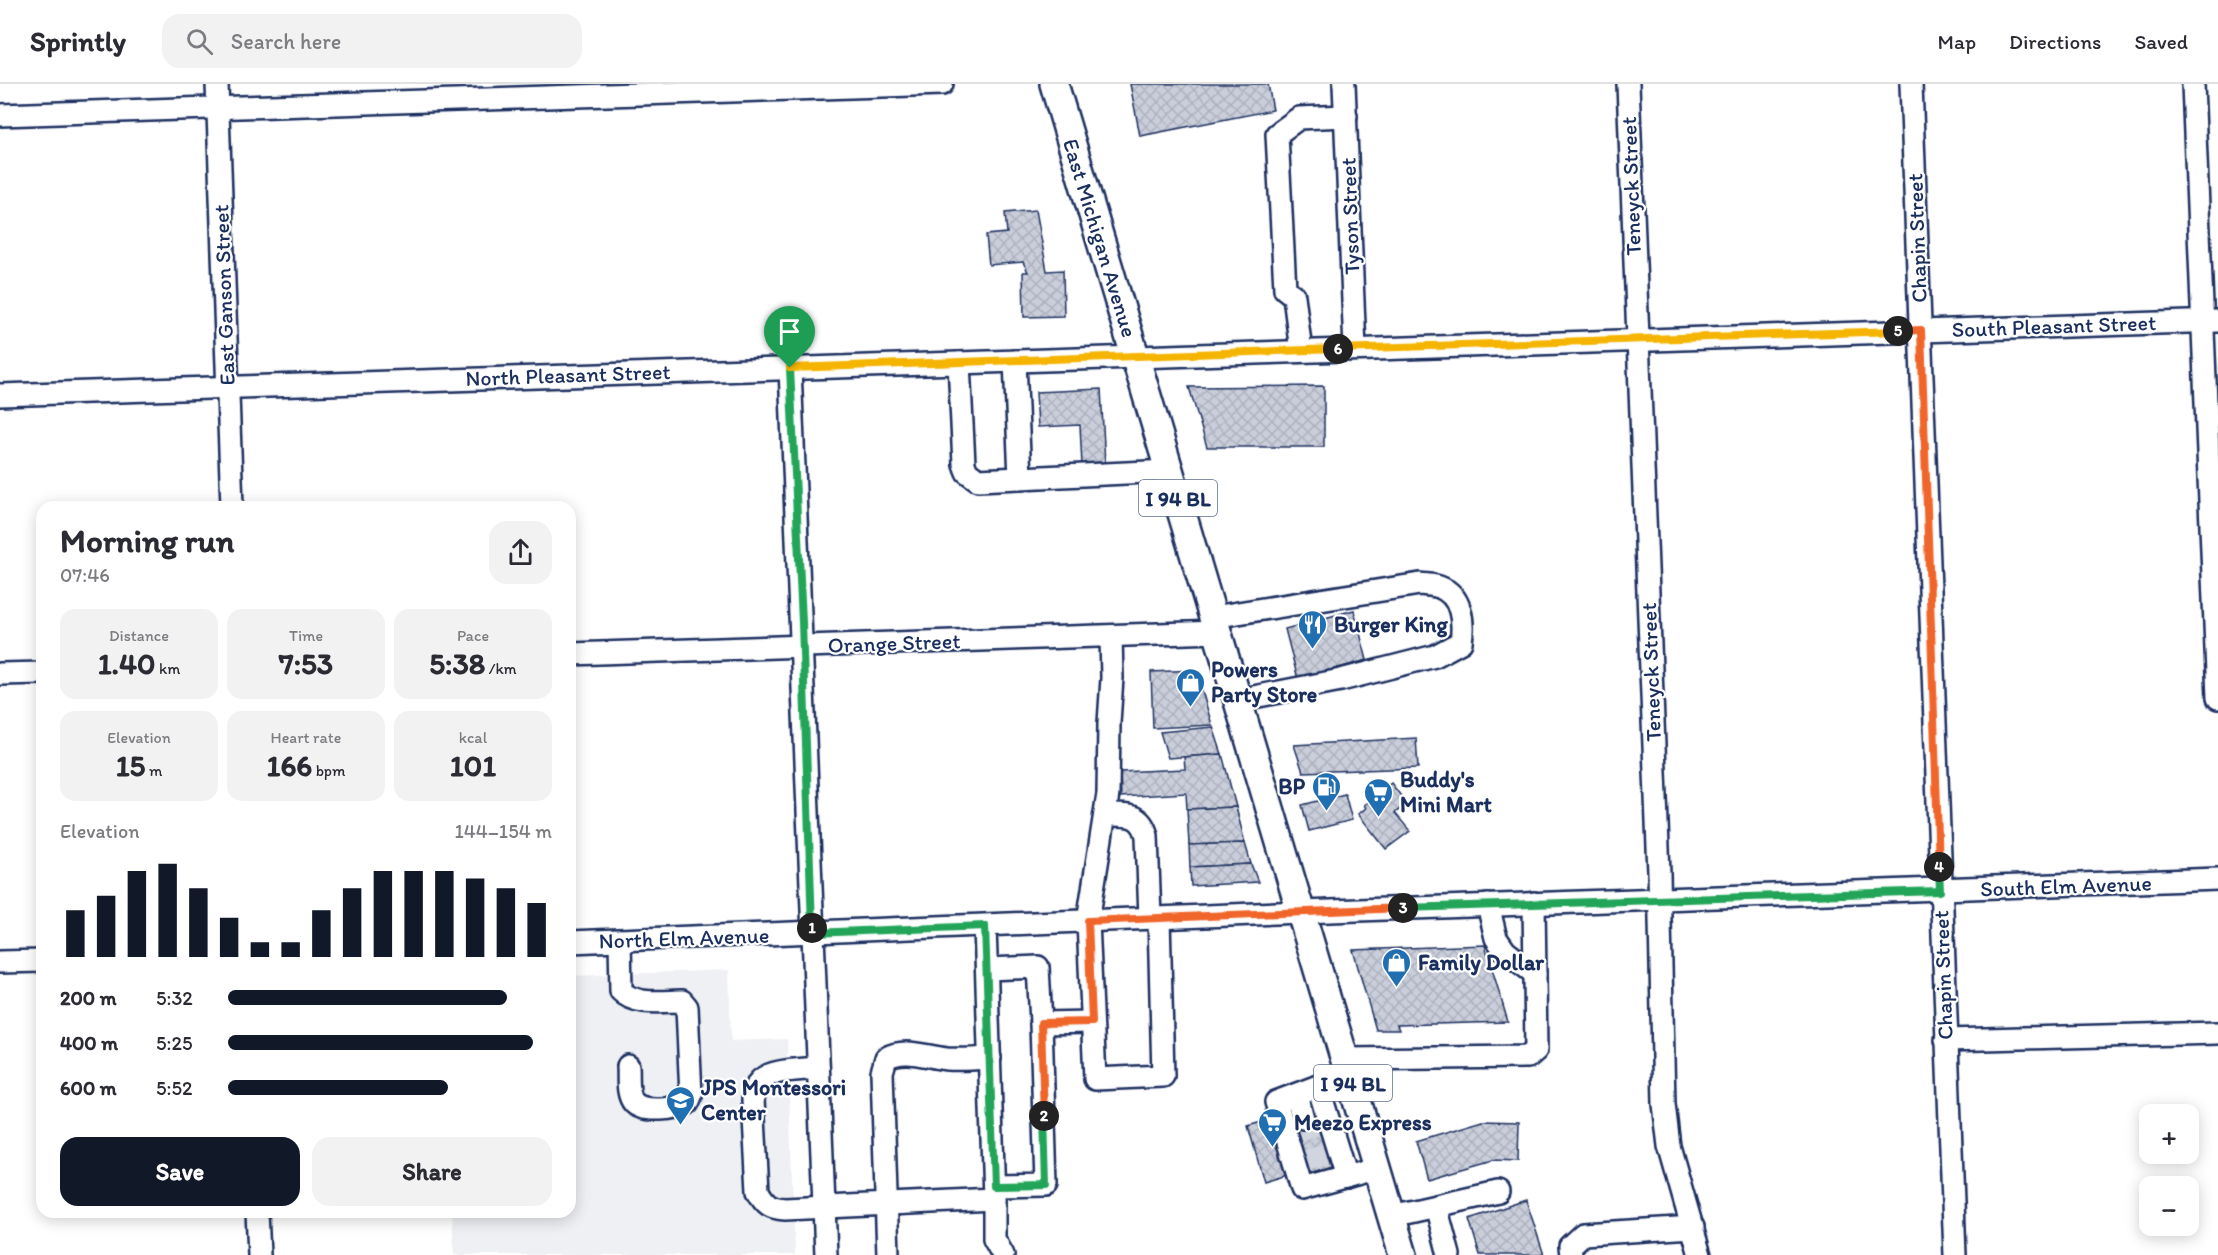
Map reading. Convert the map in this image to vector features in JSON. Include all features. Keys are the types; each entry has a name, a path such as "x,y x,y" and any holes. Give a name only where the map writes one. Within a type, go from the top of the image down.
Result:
{"main road":[{"name":"East Michigan Avenue","path":"1054,84 1403,1255"}],"street":[{"name":"East Ganson Street","path":"217,84 232,501"},
{"path":"0,115 942,84"},
{"name":"Tyson Street","path":"1344,84 1355,349"},
{"name":"Teneyck Street","path":"1628,84 1636,340 1660,898 1664,1104 1669,1146 1700,1255"},
{"name":"Chapin Street","path":"1911,84 1955,1255"},
{"path":"2193,84 2210,321 2218,698"},
{"path":"1301,351 1294,296 1285,289 1277,134 1299,118 1346,116"},
{"name":"South Pleasant Street","path":"1135,357 2210,321"},
{"name":"North Pleasant Street","path":"0,395 1135,357"},
{"path":"1015,361 1020,478"},
{"path":"959,363 964,464 967,472 978,480 1169,471"},
{"path":"790,368 826,1255"},
{"name":"Orange Street","path":"576,654 1111,636 1216,625 1420,584 1440,587 1455,599 1464,623 1461,642 1435,656 1341,680 1238,700"},
{"path":"1105,814 1138,818 1145,826 1154,918 1163,1076 1095,1079 1088,921 1108,794 1111,636"},
{"path":"0,675 36,673"},
{"name":"South Elm Avenue","path":"1302,912 1660,898 1940,891 2218,879"},
{"path":"1378,1168 1346,1177 1321,1177 1302,1189 1276,1102 1318,1086 1348,1066 1528,1058 1536,1050 1534,903"},
{"path":"1488,905 1496,938 1505,951 1535,974"},
{"name":"North Elm Avenue","path":"576,942 1302,912"},
{"path":"985,926 994,1239 1003,1255"},
{"path":"620,940 621,991 626,996 643,1000 682,1001 687,1007 691,1096 688,1103 679,1108 646,1109 634,1103 629,1092 628,1066"},
{"path":"0,962 36,961"},
{"path":"818,1068 767,1075 760,1080 755,1089 753,1100 759,1191 764,1202 772,1208 887,1203 1046,1185 1038,967 987,969"},
{"path":"1041,1023 1092,1022"},
{"path":"1946,1040 2218,1034"},
{"path":"888,1255 882,1072 886,1058 895,1053 908,1053 945,1059 990,1058"},
{"path":"1318,1086 1346,1177"},
{"path":"1296,1095 1303,1118"},
{"path":"1392,1216 1498,1192"},
{"path":"1436,1206 1449,1255"},
{"path":"257,1218 259,1255"},
{"path":"1571,1255 1570,1246 1583,1234 1693,1227"}],"shaded area":[{"name":"JPS Montessori Center","path":"729,970 731,1041 787,1039 795,1255 454,1255 452,1218 576,1218 576,976"}],"building":[{"path":"1130,84 1268,84 1273,110 1140,136"},
{"path":"1036,210 1047,271 1063,270 1064,316 1024,317 1023,272 1028,272 1023,262 989,265 986,235 1007,233 1005,213"},
{"path":"1324,386 1324,447 1207,447 1189,387"},
{"path":"1101,389 1105,465 1082,466 1080,425 1038,427 1036,392"},
{"path":"1354,610 1367,660 1298,679 1285,629"},
{"path":"1196,670 1212,725 1153,728 1151,672"},
{"path":"1213,727 1222,754 1168,758 1160,732"},
{"path":"1416,738 1418,768 1303,772 1294,745"},
{"path":"1222,754 1236,807 1187,809 1186,793 1121,797 1120,772 1185,769 1184,757"},
{"path":"1391,783 1407,804 1395,813 1410,831 1386,849 1358,814 1366,808 1364,805"},
{"path":"1345,794 1352,820 1309,831 1302,805"},
{"path":"1236,807 1245,843 1189,845 1187,809"},
{"path":"1245,843 1251,864 1190,867 1189,845"},
{"path":"1251,864 1258,882 1191,886 1190,867"},
{"path":"1485,945 1508,1022 1397,1025 1399,1030 1376,1030 1353,950"},
{"path":"1318,1113 1334,1166 1307,1175 1290,1122"},
{"path":"1278,1117 1294,1173 1264,1182 1248,1126"},
{"path":"1483,1121 1519,1122 1518,1161 1493,1160 1427,1179 1416,1141"},
{"path":"1526,1200 1544,1255 1480,1255 1469,1219"}],"tunnel":[{"path":"1303,1118 1319,1171"}],"place":[{"name":"Burger King","path":"1313,650"},
{"name":"Powers Party Store","path":"1190,708"},
{"name":"BP","path":"1326,812"},
{"name":"Buddy's Mini Mart","path":"1379,818"},
{"name":"Family Dollar","path":"1397,988"},
{"name":"JPS Montessori Center","path":"680,1126"},
{"name":"Meezo Express","path":"1273,1148"}],"route":[{"path":"1921,330 1940,891 1634,899 1088,921 1092,1022 1041,1023 1046,1185 994,1186 985,926 812,933 802,622 790,368 1921,330"}]}
